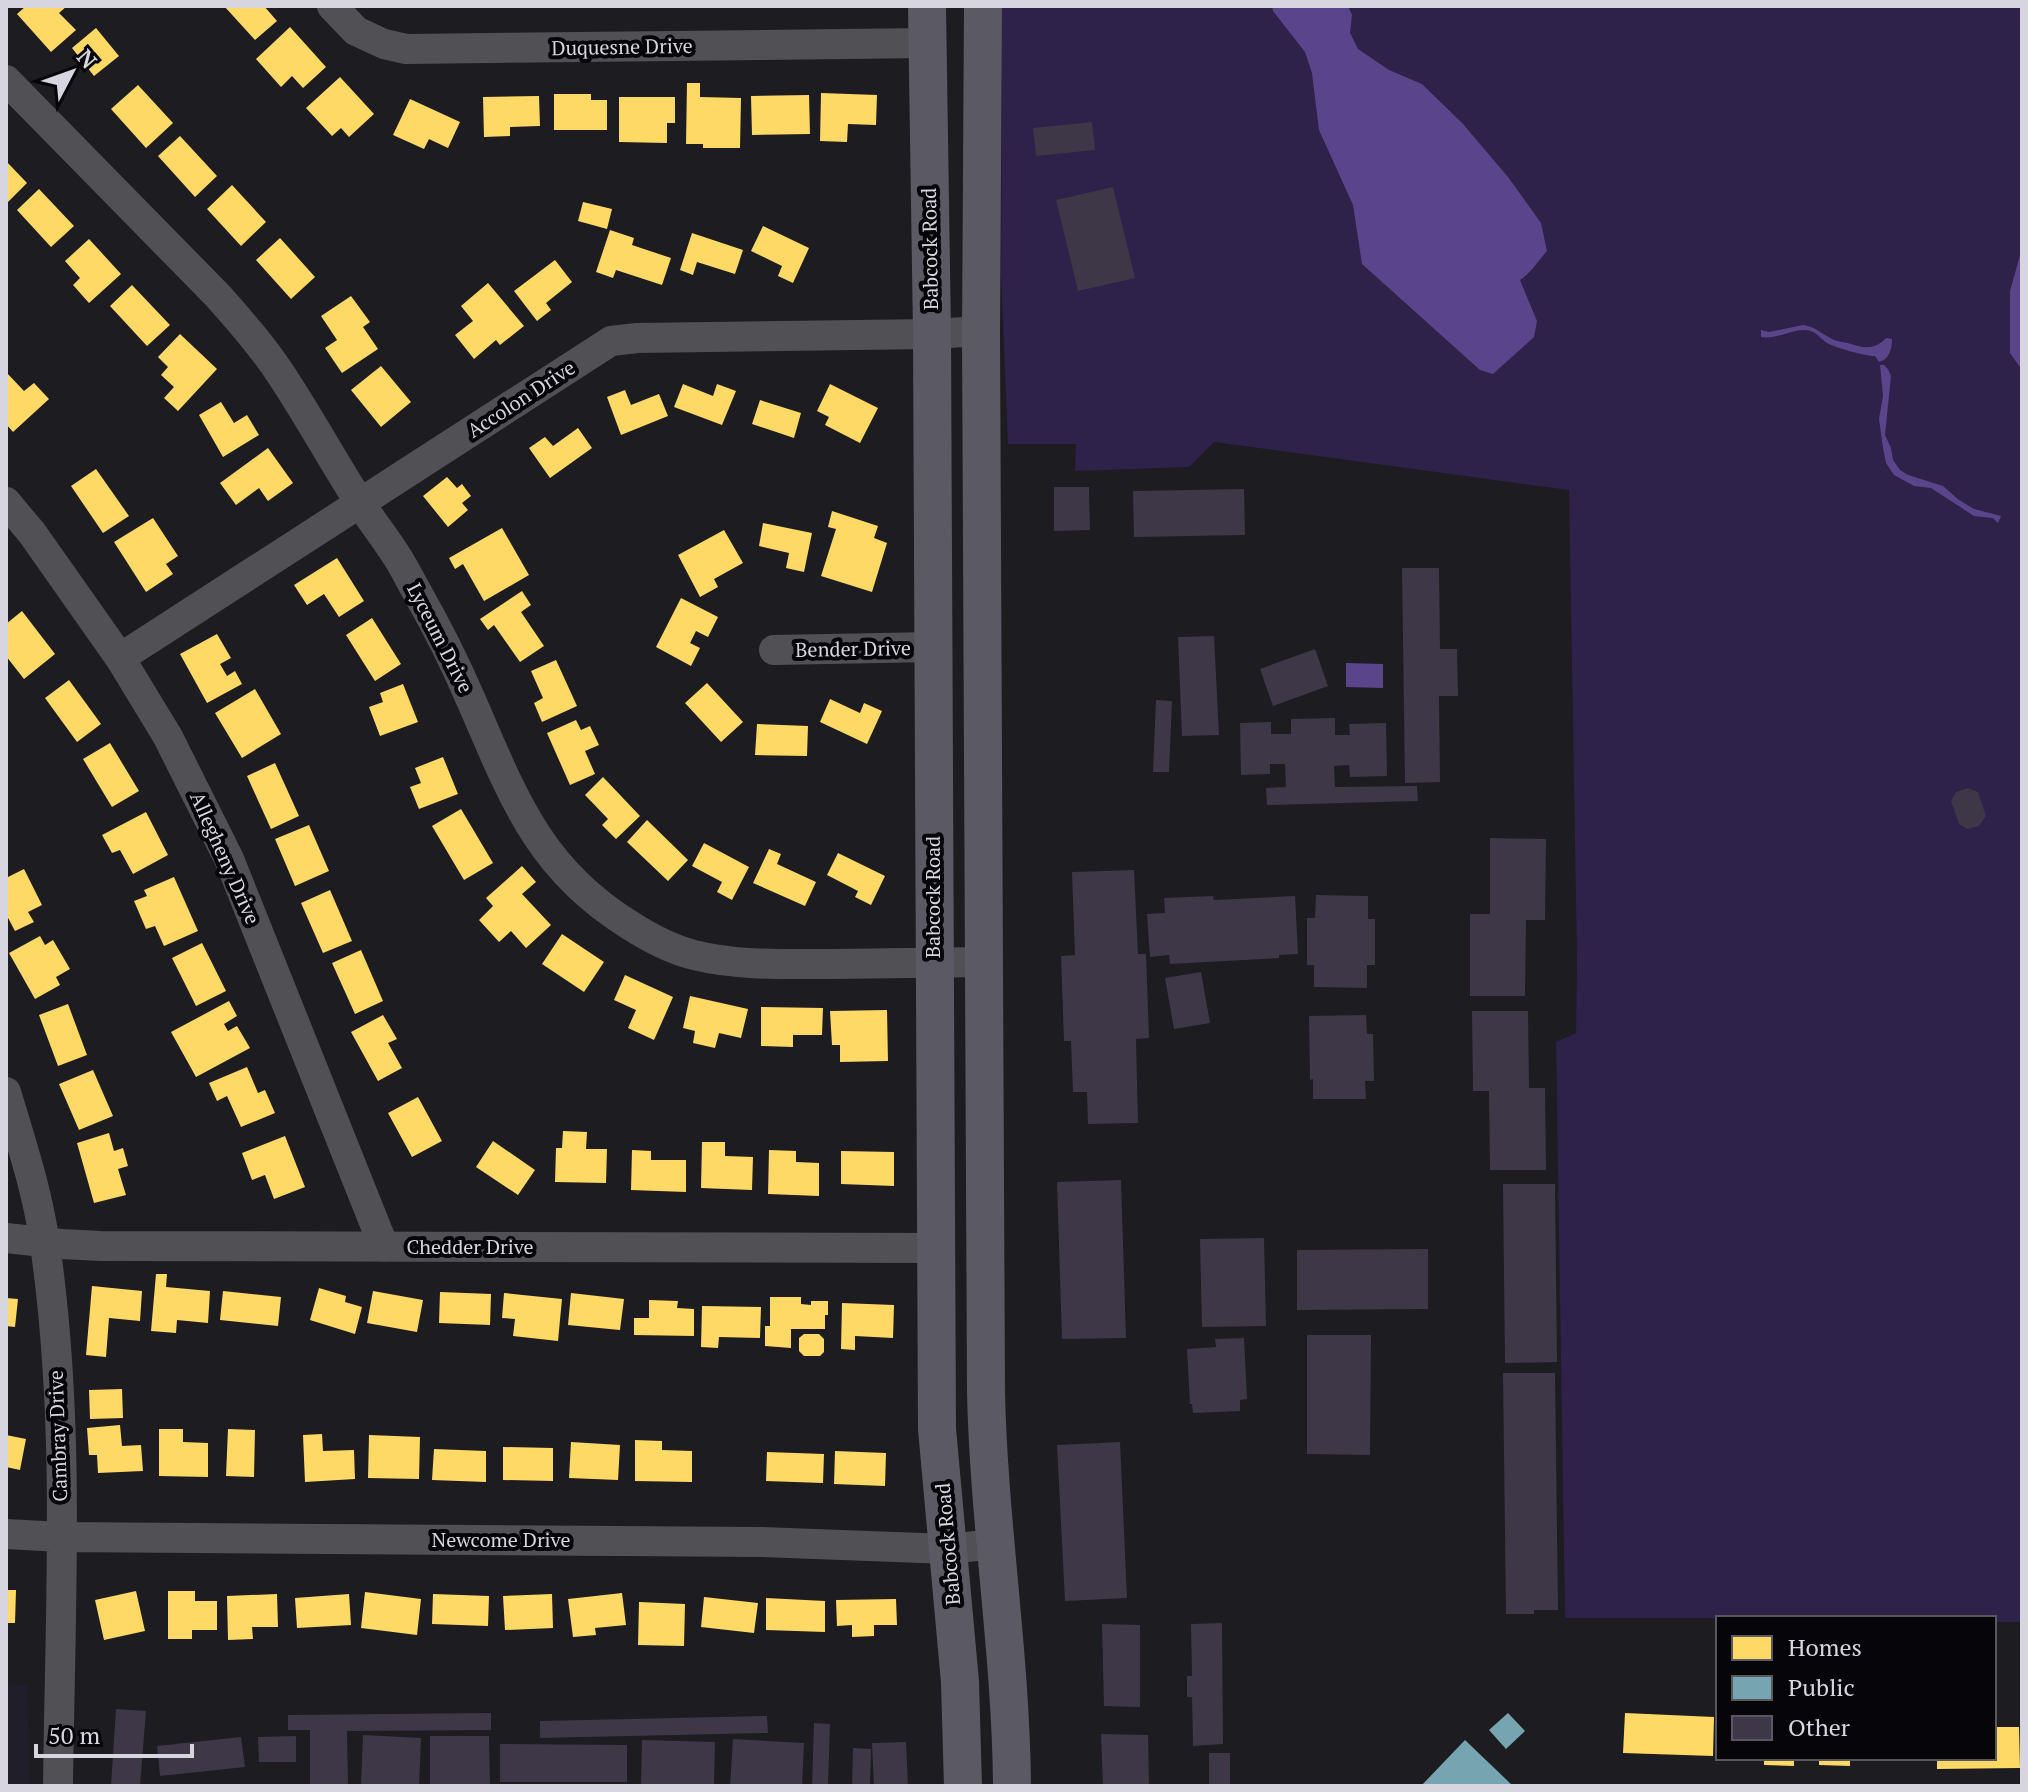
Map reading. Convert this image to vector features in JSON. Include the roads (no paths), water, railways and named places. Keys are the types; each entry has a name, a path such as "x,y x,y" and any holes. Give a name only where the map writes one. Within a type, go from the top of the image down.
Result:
{"main road":[{"name":"Babcock Road","path":"927,6 932,334 937,1429 960,1682 963,1786"},
{"path":"983,6 981,331 986,1408 1012,1786"}],"street":[{"name":"Duquesne Drive","path":"332,6 356,31 384,44 406,49 927,43"},
{"name":"Lyceum Drive","path":"6,80 218,296 281,374 397,556 433,620 526,820 544,847 588,895 641,932 670,946 694,955 729,961 775,964 984,962"},
{"name":"Accolon Drive","path":"120,658 611,341 981,331"},
{"name":"Allegheny Drive","path":"6,502 32,533 120,658 168,737 229,859 384,1247"},
{"name":"Bender Drive","path":"774,650 933,647"},
{"name":"Cambray Drive","path":"6,1092 26,1158 45,1242 53,1307 59,1409 61,1537 58,1786"},
{"name":"Chedder Drive","path":"6,1238 101,1246 935,1248"},
{"name":"Newcome Drive","path":"6,1534 61,1537 762,1542 948,1549 995,1544"}]}
